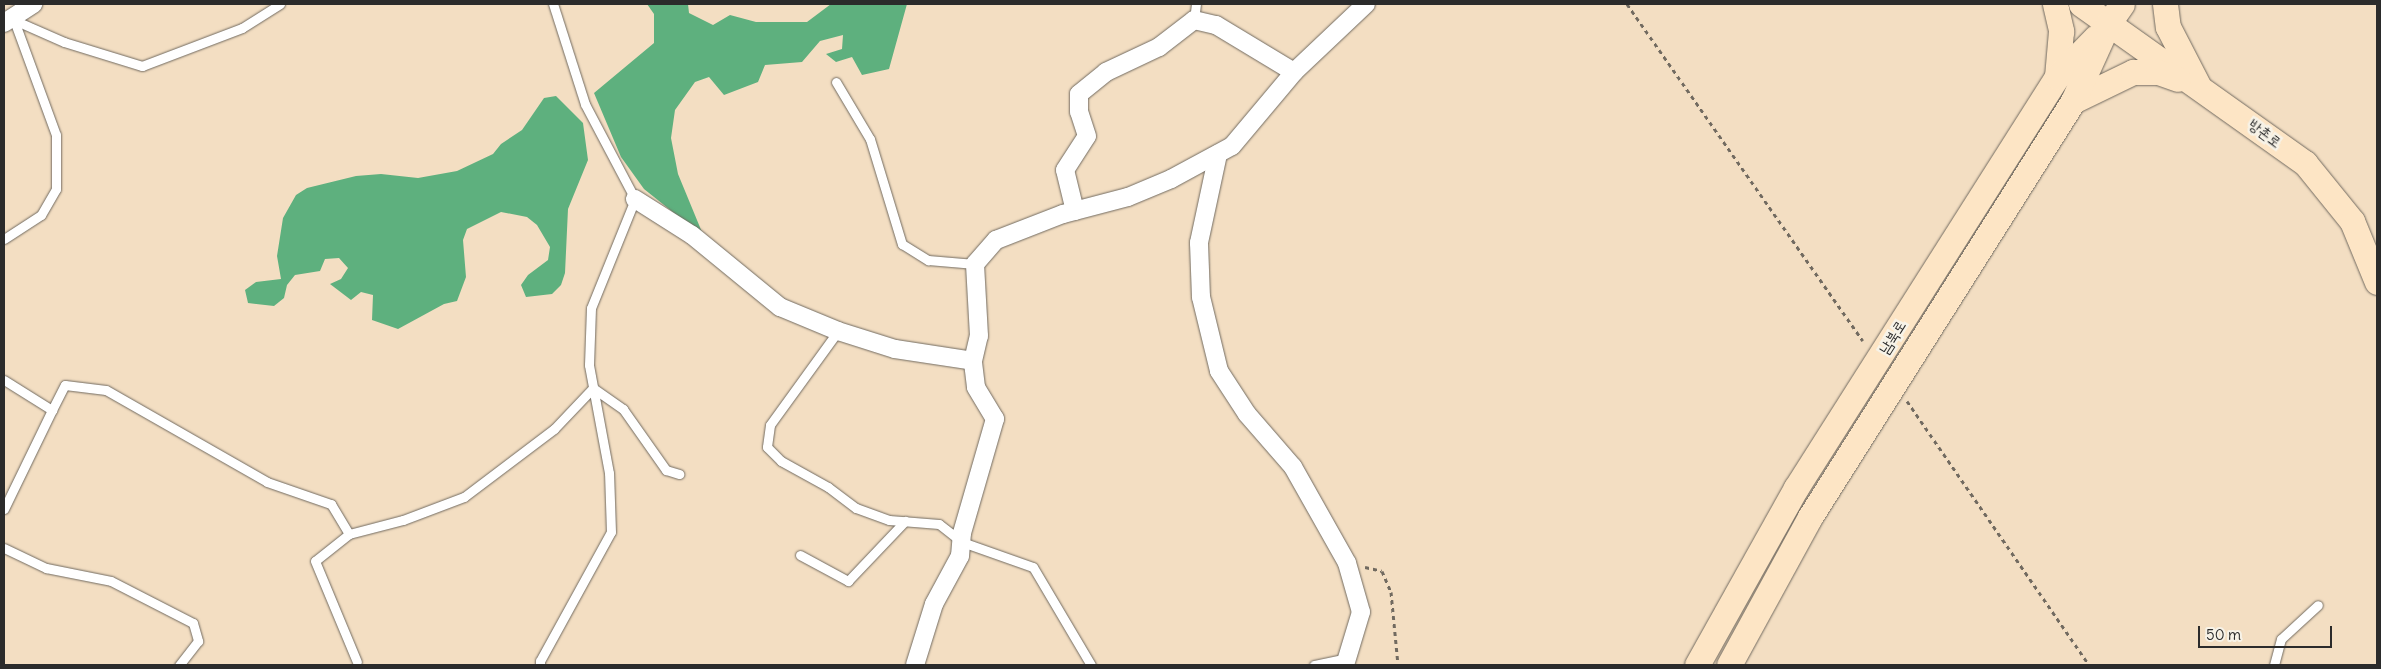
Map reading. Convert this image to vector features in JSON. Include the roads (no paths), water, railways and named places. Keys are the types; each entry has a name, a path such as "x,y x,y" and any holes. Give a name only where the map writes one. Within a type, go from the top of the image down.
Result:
{"main road":[{"path":"2055,4 2061,31 2057,77"},
{"name":"방촌로","path":"2081,4 2305,163 2352,221 2377,282"},
{"name":"남북로","path":"1697,665 1796,488 2057,77 2108,24 2122,4"},
{"path":"2165,4 2168,27 2199,88"},
{"name":"남북로","path":"1730,665 1810,517 2073,101 2108,24"},
{"path":"2073,101 2133,72 2158,72 2199,88"}],"street":[{"path":"9,21 33,4"},
{"path":"915,665 934,604 960,556 962,542 995,419 976,388 973,361 979,336 975,264 996,240 1075,211 1128,198 1232,146 1294,72 1366,4"},
{"path":"1075,211 1065,170 1087,136 1079,112 1079,94 1106,72 1159,47 1195,12 1294,72"},
{"path":"1218,154 1199,243 1201,297 1220,371 1247,414 1293,467 1347,563 1361,612 1347,661"},
{"path":"635,199 692,235 780,307 838,331 895,348 973,361"}],"lane":[{"path":"9,21 64,42 142,66 242,28 280,4"},
{"path":"540,665 540,661 611,532 609,473 590,365 591,308 635,199 585,104 553,4"},
{"path":"4,239 41,215 56,189 56,135 9,21"},
{"path":"836,82 870,139 902,244 928,260 975,264"},
{"path":"838,331 770,424 767,447 781,460 828,487 856,508 889,520 939,524 962,542 1033,567 1091,665"},
{"path":"4,380 52,410"},
{"path":"4,509 65,385 106,390 267,482 331,504 349,534"},
{"path":"593,388 623,409 666,470 679,474"},
{"path":"357,662 315,561 349,534 403,520 464,496 554,429 593,388"},
{"path":"800,555 848,581 905,521"},
{"path":"4,548 46,568 111,581 193,623 198,641 179,665"},
{"path":"2274,665 2280,638 2318,605"},
{"path":"1314,665 1347,661"}]}
